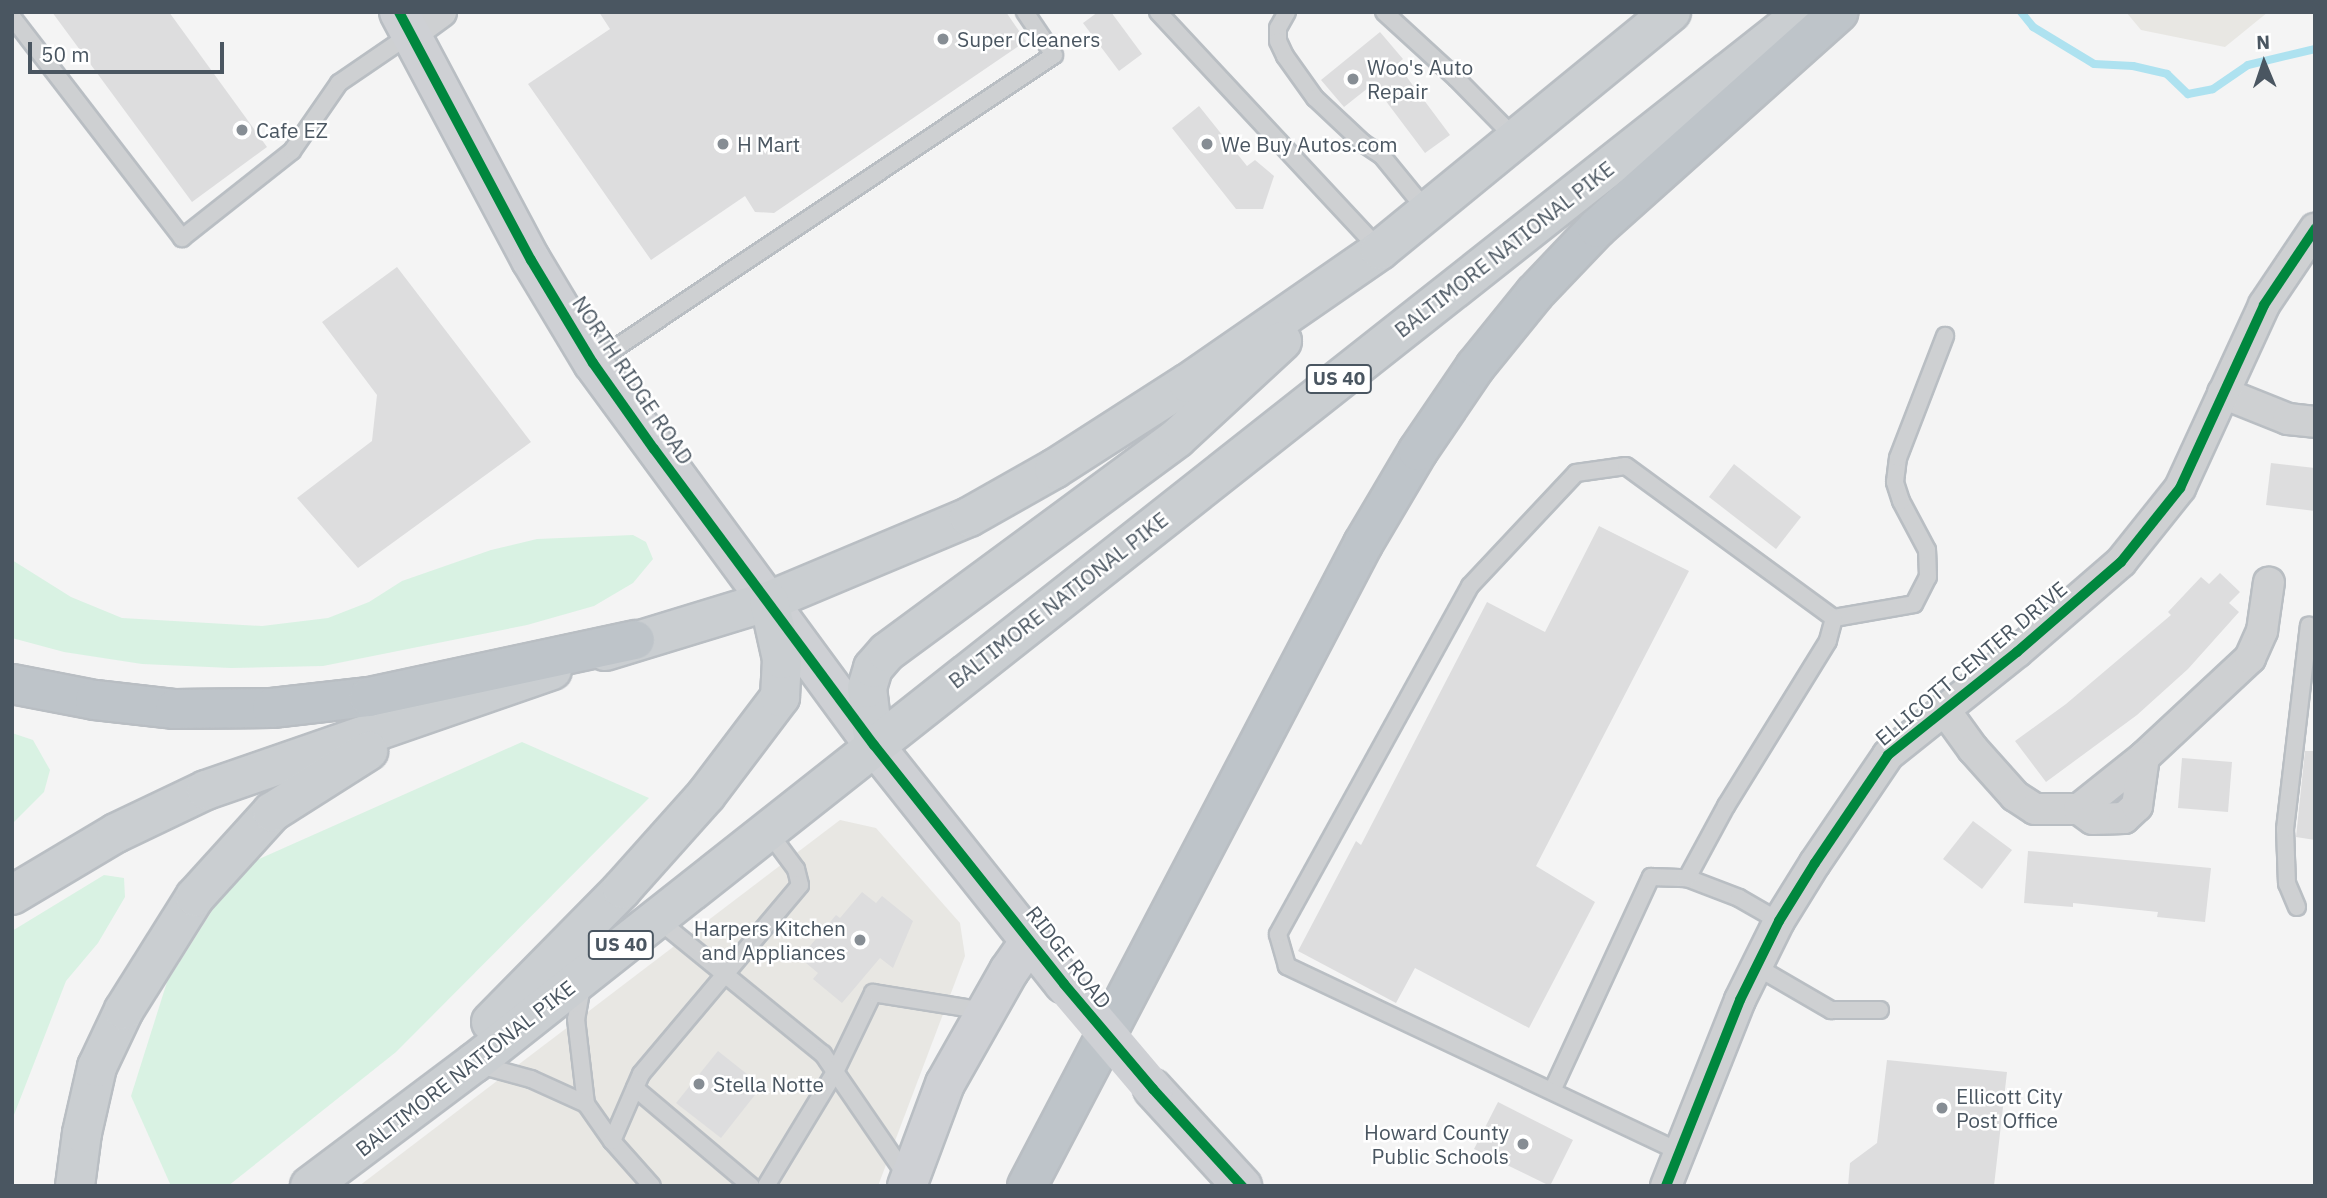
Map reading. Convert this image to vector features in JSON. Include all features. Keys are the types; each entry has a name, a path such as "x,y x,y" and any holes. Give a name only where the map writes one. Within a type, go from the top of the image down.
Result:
{"highway":[{"path":"1027,1186 1363,544 1418,451 1475,367 1535,293 1597,228 1839,12"},
{"path":"12,684 95,700 175,709 271,708 369,697 635,640"}],"main road":[{"path":"874,746 867,688 873,668 887,652 1177,438 1380,250 1671,12"},
{"name":"BALTIMORE NATIONAL PIKE","path":"310,1186 474,1063 1805,12"},
{"path":"12,895 116,833 206,790 420,718 635,640 769,601 969,517 1054,469 1188,383 1380,250"},
{"path":"368,1144 622,889 706,795 780,697 783,680 782,659 769,601"},
{"path":"75,1186 82,1133 97,1067 124,1010 195,897 272,812 420,718"}],"street":[{"name":"NORTH RIDGE ROAD","path":"417,19 531,260 593,363 874,746"},
{"name":"ELLICOTT CENTER DRIVE","path":"1666,1186 1741,1000 1779,921 1888,755 2017,652 2121,562 2180,488 2264,305 2315,229"},
{"path":"2223,393 2288,419 2315,422"},
{"path":"1944,709 1973,749 2015,796 2035,809 2079,809 2144,757 2249,658 2262,631 2269,582"},
{"name":"RIDGE ROAD","path":"874,746 1064,984 1153,1089 1242,1186"},
{"path":"908,1183 945,1084 986,1011 1031,940"}],"lane":[{"path":"593,363 1054,55 1025,12"},
{"path":"1158,12 1380,250"},
{"path":"1287,12 1278,28 1278,41 1285,56 1315,98 1363,143 1382,156 1427,211"},
{"path":"1384,12 1456,78 1515,138"},
{"path":"12,17 182,239 292,151 339,83 417,19"},
{"path":"1680,1152 1287,966 1278,934 1471,586 1576,472 1626,466 1834,618 1914,604 1928,577 1927,550 1901,501 1895,482 1898,458 1945,336"},
{"path":"1686,878 1726,806 1828,641 1834,618"},
{"path":"2297,907 2287,884 2285,829 2309,625"},
{"path":"612,1141 641,1074 800,885 796,869 767,830"},
{"path":"1552,1091 1651,877 1686,878 1739,898 1779,921"},
{"path":"656,918 823,1054 908,1183"},
{"path":"1757,967 1831,1010 1881,1010"},
{"path":"584,974 576,1019 586,1104 612,1141 652,1186"},
{"path":"765,1186 835,1072 873,993 986,1011"},
{"path":"474,1063 531,1079 586,1104"},
{"path":"635,1088 751,1186"}],"shaded area":[{"path":"2126,12 2268,12 2225,47 2141,30"},
{"path":"840,820 876,828 960,923 965,956 878,1186 359,1186"}],"green space":[{"path":"633,535 646,542 653,559 633,583 594,606 527,625 323,666 231,668 142,664 64,652 12,638 12,560 71,597 122,618 262,626 328,618 369,602 402,581 491,550 537,539"},
{"path":"12,733 33,740 50,770 44,792 12,824"},
{"path":"522,742 649,798 396,1052 228,1186 171,1186 131,1096 167,982 239,868"},
{"path":"104,875 124,878 125,897 98,943 66,981 12,1120 12,931"}],"building":[{"path":"52,12 169,12 267,147 192,202"},
{"name":"H Mart","path":"599,12 1006,12 1026,41 774,213 755,212 745,196 651,260 528,84 610,29"},
{"path":"1098,12 1111,12 1142,54 1119,71 1083,23"},
{"path":"1380,32 1403,59 1397,64 1450,135 1425,153 1373,84 1344,107 1321,80"},
{"name":"We Buy Autos.com","path":"1199,106 1247,166 1255,160 1274,176 1263,209 1236,209 1172,128"},
{"path":"397,267 531,442 358,568 297,498 372,441 377,395 322,322"},
{"path":"2271,463 2315,468 2315,511 2266,505"},
{"path":"1734,464 1801,517 1776,549 1709,497"},
{"path":"1599,526 1689,571 1536,866 1595,902 1529,1028 1415,968 1396,1003 1298,951 1356,841 1361,845 1487,602 1545,632"},
{"path":"2220,573 2240,592 2229,603 2239,612 2188,669 2137,715 2046,782 2015,741 2066,704 2171,615 2168,612 2201,577 2209,584"},
{"path":"2305,751 2315,751 2315,840 2296,837"},
{"path":"2182,758 2232,762 2228,812 2178,808"},
{"path":"1973,821 2012,850 1982,889 1943,859"},
{"path":"2028,851 2211,868 2205,922 2157,917 2158,912 2073,903 2073,907 2024,903"},
{"name":"Harpers Kitchen and Appliances","path":"862,892 876,903 882,896 913,921 893,968 880,958 842,1003 813,979 818,973 800,958 836,915 840,918"},
{"path":"718,1051 762,1086 721,1138 676,1103"},
{"name":"Ellicott City Post Office","path":"1887,1060 2007,1072 1994,1186 1848,1186 1850,1163 1877,1143"},
{"name":"Howard County Public Schools","path":"1498,1102 1573,1140 1550,1186 1474,1149"}],"waterway":[{"path":"2021,12 2033,27 2094,64 2133,66 2167,74 2188,94 2213,89 2248,65 2315,49"}],"cycle path":[{"path":"399,12 531,260 593,363 654,449 874,745 1064,984 1153,1089 1242,1186"},
{"path":"1666,1186 1740,1000 1779,921 1888,755 2017,652 2121,562 2180,488 2264,305 2315,229"}],"place":[{"name":"Super Cleaners","path":"943,39"},
{"name":"Woo's Auto Repair","path":"1353,79"},
{"name":"Cafe EZ","path":"242,130"},
{"name":"H Mart","path":"723,144"},
{"name":"We Buy Autos.com","path":"1207,144"},
{"name":"Harpers Kitchen and Appliances","path":"860,940"},
{"name":"Stella Notte","path":"699,1084"},
{"name":"Ellicott City Post Office","path":"1942,1108"},
{"name":"Howard County Public Schools","path":"1523,1144"}]}
